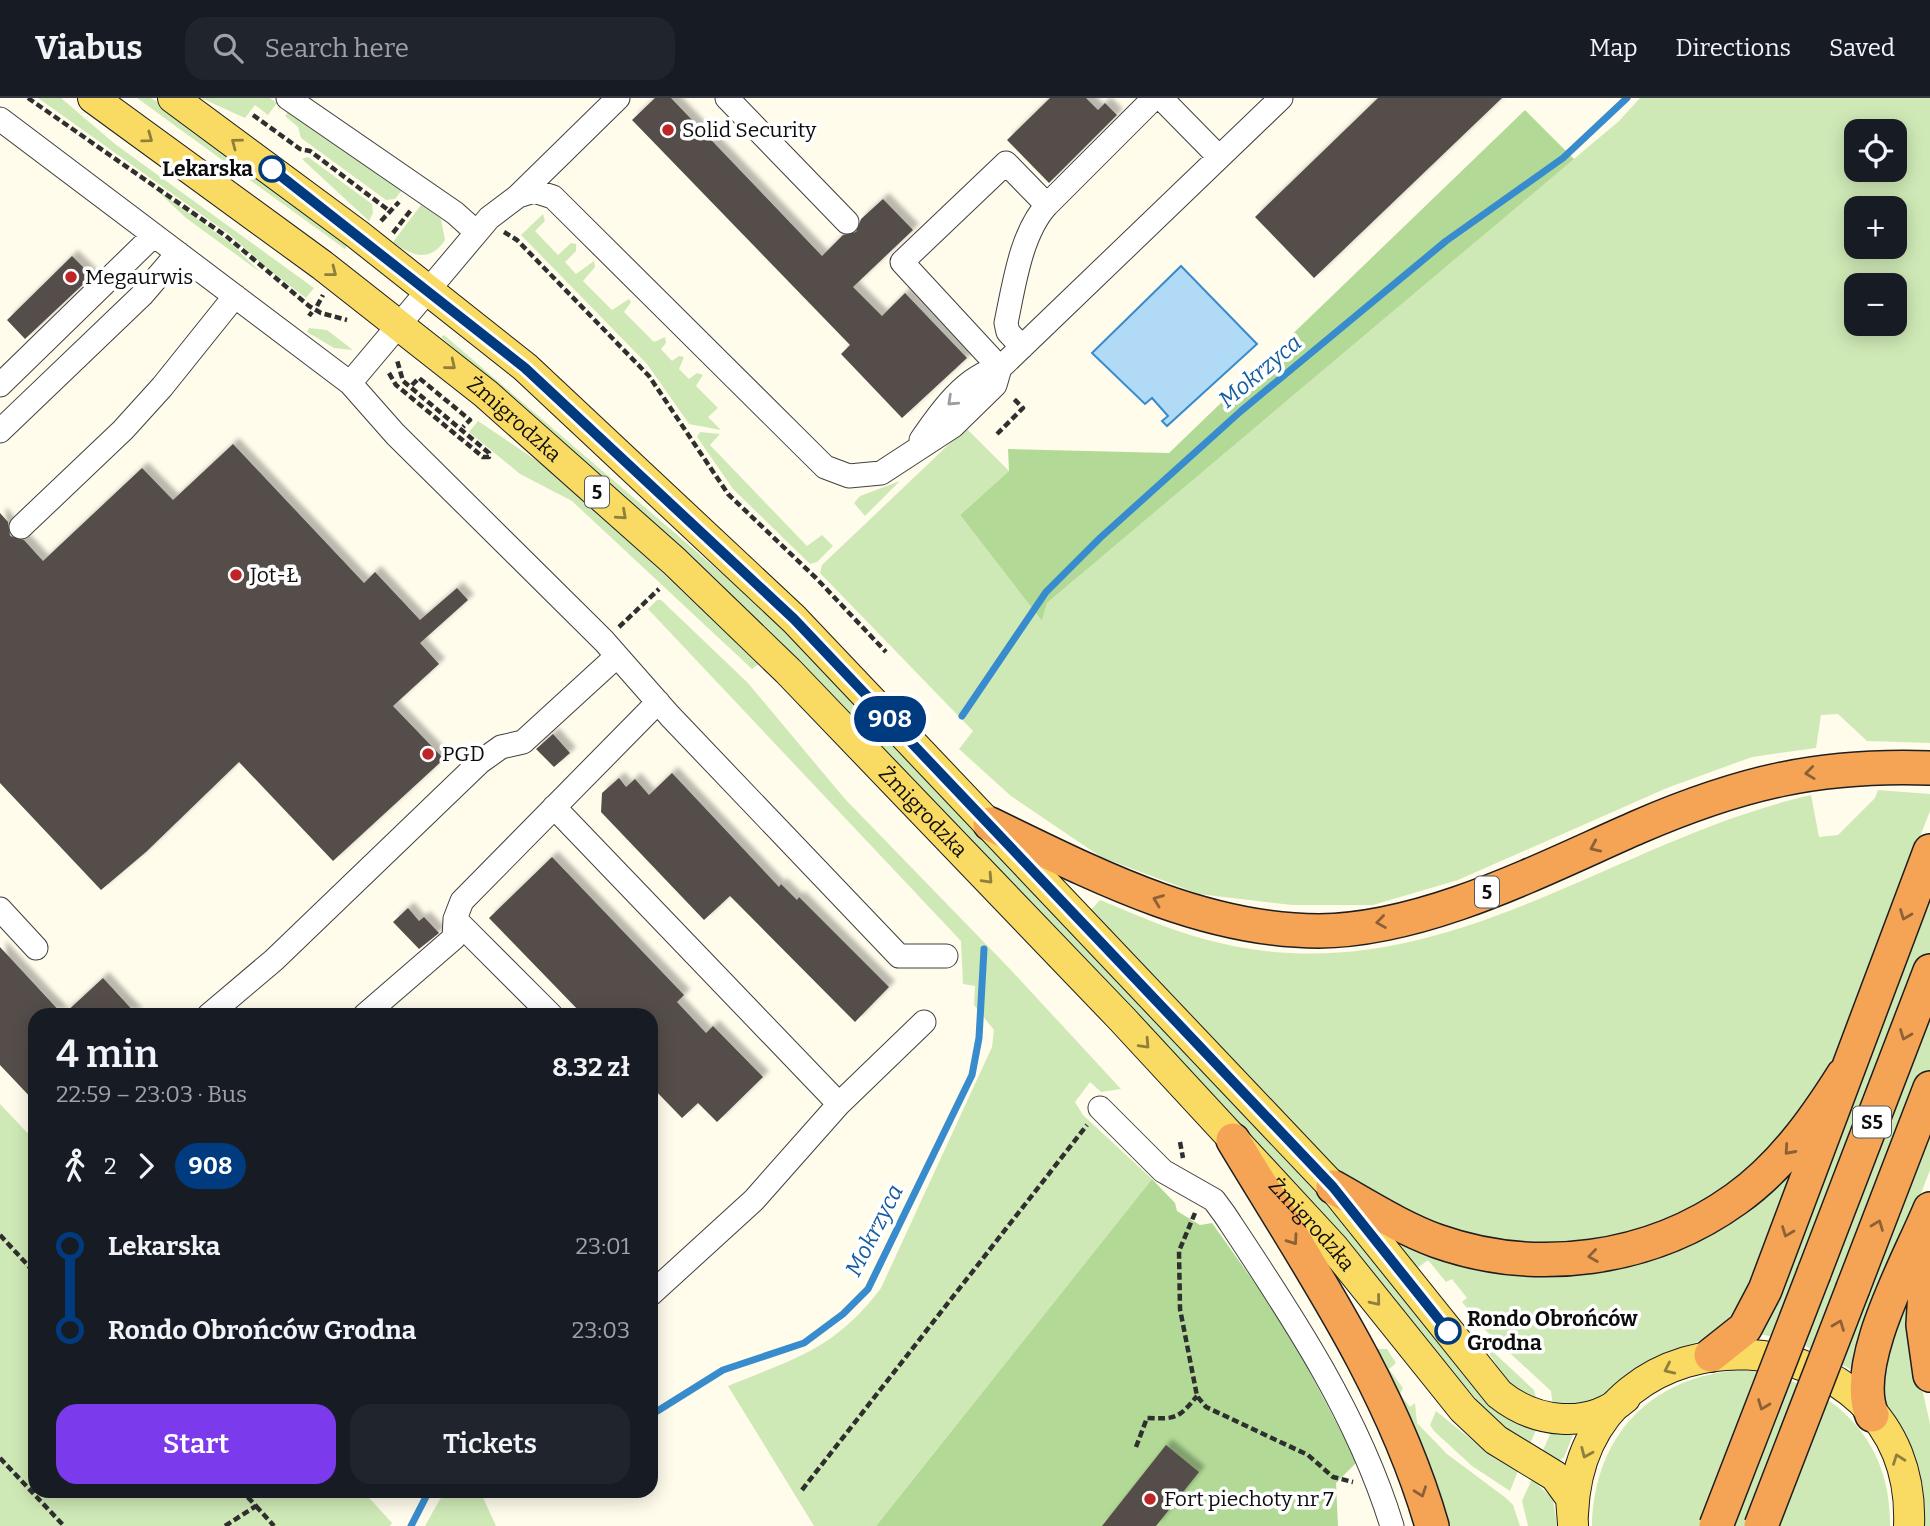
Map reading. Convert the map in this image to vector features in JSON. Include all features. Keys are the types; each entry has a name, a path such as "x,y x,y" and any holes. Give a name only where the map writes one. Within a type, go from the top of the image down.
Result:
{"highway":[{"name":"5","path":"990,824 1088,872 1170,904 1257,926 1320,931 1420,914 1526,878 1640,827 1752,786 1798,774 1877,766 1930,768"},
{"path":"1711,1354 1745,1328 1757,1308 1930,851"},
{"name":"S5","path":"1716,1526 1930,971"},
{"path":"1333,1187 1424,1236 1466,1250 1528,1259 1560,1260 1623,1251 1690,1227 1737,1199 1800,1137 1843,1075"},
{"name":"S5","path":"1761,1526 1930,1088"},
{"name":"5","path":"1233,1140 1351,1332 1394,1420 1432,1526"},
{"path":"1872,1415 1865,1385 1870,1353 1930,1209"},
{"path":"1930,1220 1923,1325 1930,1375"}],"main road":[{"name":"Żmigrodzka","path":"93,98 398,323 486,394 587,482 788,671 902,787 1333,1247 1463,1409 1496,1440 1555,1476 1571,1499 1573,1525"},
{"name":"Żmigrodzka","path":"173,98 229,137 525,368 695,523 794,619 1333,1187 1492,1386 1510,1403 1529,1413 1555,1420 1576,1418 1604,1410 1625,1398"},
{"path":"1573,1525 1576,1487 1582,1464 1602,1424 1625,1398 1668,1369 1711,1354 1743,1352 1792,1360 1836,1382 1872,1415 1899,1461 1908,1500 1909,1526"}],"street":[{"path":"288,98 455,213 475,231"},
{"path":"350,383 475,231 518,196 618,98"},
{"path":"727,98 847,222"},
{"path":"1022,347 1008,332 1006,323 1029,233 1037,216 1154,98"},
{"path":"1161,98 1219,157"},
{"path":"518,196 534,191 553,197 797,441 832,471 849,477 870,476 899,463 915,449 953,426 1022,347 1281,98"},
{"path":"0,119 350,383 395,434 610,649 899,956 946,956"},
{"path":"998,375 902,262 1006,163 1047,205"},
{"path":"0,385 154,235"},
{"path":"0,431 142,295 178,253"},
{"path":"21,527 205,346 235,296"},
{"path":"217,1008 274,960 480,762 501,747 523,742 610,649"},
{"path":"373,1008 454,938 455,919 461,901 658,702"},
{"path":"554,807 839,1104"},
{"path":"0,909 36,948"},
{"path":"455,919 544,1008"},
{"path":"658,1288 754,1199 839,1104 924,1022"},
{"path":"1095,1115 1163,1171 1205,1194 1225,1215 1319,1361 1375,1480 1392,1526"}],"path":[{"path":"28,98 136,174 155,183 226,236 309,306 321,313 344,319 354,326"},
{"path":"253,115 300,149 310,151 391,212"},
{"path":"387,240 418,200"},
{"path":"517,240 649,376 728,494 816,578 886,652"},
{"path":"386,366 390,377 408,389 483,457 489,457 489,453 403,381 396,358"},
{"path":"997,434 1023,408 998,375"},
{"path":"408,389 419,379 470,420 463,427"},
{"path":"610,649 659,589"},
{"path":"802,1490 1095,1115"},
{"path":"1205,1194 1179,1251 1180,1309 1197,1396 1206,1407 1270,1434 1308,1455 1333,1477 1342,1478"},
{"path":"0,1235 28,1265"},
{"path":"1136,1447 1147,1418 1171,1419 1180,1416 1197,1396"},
{"path":"0,1458 28,1488"},
{"path":"38,1498 64,1526"},
{"path":"249,1498 274,1526"},
{"path":"225,1526 256,1506"}],"green space":[{"path":"38,98 61,98 115,144 314,288 306,298 264,266 229,234"},
{"path":"137,98 151,98 159,103 349,243 345,249"},
{"path":"201,98 270,98 277,103 268,115 255,105 245,118"},
{"path":"1640,98 1930,98 1930,743 1867,741 1838,714 1821,715 1816,748 1752,757 1667,788 1458,880 1373,905 1292,905 1199,894 1101,857 1011,796 959,749 973,731 820,573 822,565 966,428 1009,471 960,515 1042,621 1047,603 1619,121"},
{"path":"1525,110 1574,159 1047,603 1042,621 960,515 1009,471 1008,449 1169,453"},
{"path":"288,112 402,190 395,199 386,200 301,138 298,127 285,116"},
{"path":"308,157 372,204 373,213 369,221 302,159"},
{"path":"152,186 233,245 260,272 186,218"},
{"path":"421,205 441,219 445,240 434,252 421,255 407,251 393,242"},
{"path":"543,214 545,221 535,231 558,255 571,243 576,244 576,251 565,262 576,274 594,261 595,267 583,281 612,310 629,299 631,302 624,312 654,342 665,337 666,343 661,349 672,361 679,356 684,357 679,369 689,379 697,373 703,375 696,386 718,408 708,417 721,430 689,424 647,364 521,235"},
{"path":"309,328 327,330 353,350 334,348 307,332"},
{"path":"444,335 761,607 1275,1146 1359,1242 1489,1403 1501,1414 1536,1430 1530,1444 1510,1433 1491,1417 1319,1211 837,699 641,511 441,337"},
{"path":"478,421 552,471 760,663 752,669 572,501 520,474 469,432"},
{"path":"700,432 720,434 710,445 807,546 822,535 833,546 817,562 810,564 733,489 697,437"},
{"path":"900,481 865,516 854,503 860,496"},
{"path":"657,600 661,600 748,683 845,799 1010,969 1121,1089 1101,1092 1090,1082 1075,1102 1083,1115 1152,1179 876,1526 814,1526 728,1386 813,1349 847,1325 881,1288 992,1047 994,1030 974,1005 975,986 963,984 961,941 648,609"},
{"path":"1878,790 1930,794 1930,811 1827,1076 1767,1160 1673,1223 1567,1249 1441,1231 1344,1177 1090,911 1100,900 1189,935 1220,943 1300,953 1377,948 1450,931 1522,906 1664,845 1737,817 1811,795 1819,837 1838,835 1875,798"},
{"path":"1930,886 1930,1170 1854,1368 1850,1369 1798,1342 1759,1334"},
{"path":"0,1104 28,1134 28,1498 369,1498 392,1523 390,1526 0,1526"},
{"path":"1800,1158 1744,1306 1715,1335 1649,1360 1594,1402 1553,1408 1551,1391 1485,1330 1462,1302 1467,1298 1452,1279 1446,1282 1428,1260 1416,1269 1376,1227 1561,1273"},
{"path":"1152,1179 1175,1203 1177,1211 1200,1225 1212,1223 1286,1327 1357,1462 1336,1483 1338,1526 876,1526"},
{"path":"1908,1287 1919,1375 1930,1424 1930,1526 1924,1526 1919,1476 1909,1445 1883,1401 1879,1382"},
{"path":"1377,1349 1387,1349 1396,1363 1389,1369 1403,1388 1400,1394 1410,1407 1415,1403 1417,1423 1447,1454 1513,1505 1520,1526 1449,1526 1418,1438"},
{"path":"1490,1349 1534,1390 1538,1406 1512,1389 1487,1350"},
{"path":"1743,1370 1774,1376 1802,1386 1827,1400 1849,1418 1867,1439 1880,1465 1888,1494 1890,1526 1592,1526 1595,1494 1604,1464 1616,1438 1634,1416 1655,1398 1681,1384 1710,1374"},
{"path":"1436,1411 1494,1458 1518,1471 1510,1491 1472,1466 1434,1431 1430,1425"},
{"path":"1551,1432 1573,1435 1564,1457 1559,1461 1543,1450"},
{"path":"1532,1479 1553,1499 1557,1526 1528,1526 1522,1501"},
{"path":"483,1498 496,1526 425,1526 440,1499"}],"water":[{"path":"1181,266 1257,344 1167,426 1162,421 1168,416 1152,398 1145,404 1092,353"}],"building":[{"path":"655,98 671,98 822,256 843,235 856,232 861,219 883,199 913,230 853,287 882,316 905,293 967,358 902,418 841,354 850,345 632,120"},
{"path":"1050,98 1086,98 1098,110 1105,103 1117,115 1049,183 1007,140"},
{"path":"1378,98 1502,98 1314,278 1255,217"},
{"path":"72,256 92,276 25,339 7,320"},
{"path":"233,444 364,583 375,572 420,620 457,588 468,600 420,643 439,664 393,706 444,759 333,861 239,762 146,852 101,890 0,783 0,513 8,522 10,536 24,540 43,561 142,468 173,500"},
{"path":"553,734 570,753 554,767 536,749"},
{"path":"672,773 779,887 781,884 797,900 799,897 889,987 855,1022 730,896 704,920 601,812 602,793 619,778 626,787 635,779 649,795"},
{"path":"552,857 684,995 677,1002 706,1033 713,1026 763,1077 717,1122 698,1103 682,1118 658,1093 658,1008 576,1008 489,918"},
{"path":"408,908 419,921 424,917 439,933 419,949 393,922"},
{"path":"0,947 57,1008 28,1008 28,1095 0,1065"},
{"path":"103,978 131,1008 71,1008"},
{"name":"Fort piechoty nr 7","path":"1166,1445 1199,1472 1156,1526 1102,1526"}],"waterway":[{"name":"Mokrzyca","path":"962,716 1046,592 1100,538 1241,411 1446,241 1563,158 1627,98"},
{"name":"Mokrzyca","path":"658,1411 723,1370 804,1343 843,1314 868,1289 972,1075 979,1038 984,949"},
{"name":"Mokrzyca","path":"411,1526 425,1498"}],"bus line":[{"name":"908","path":"272,169 525,368 695,523 794,619 1333,1187 1448,1331"}],"place":[{"name":"Solid Security","path":"668,130"},
{"name":"Lekarska","path":"272,169"},
{"name":"Megaurwis","path":"71,277"},
{"name":"Jot-Ł","path":"236,575"},
{"name":"PGD","path":"428,754"},
{"name":"Rondo Obrońców Grodna","path":"1448,1331"},
{"name":"Fort piechoty nr 7","path":"1150,1499"}]}
